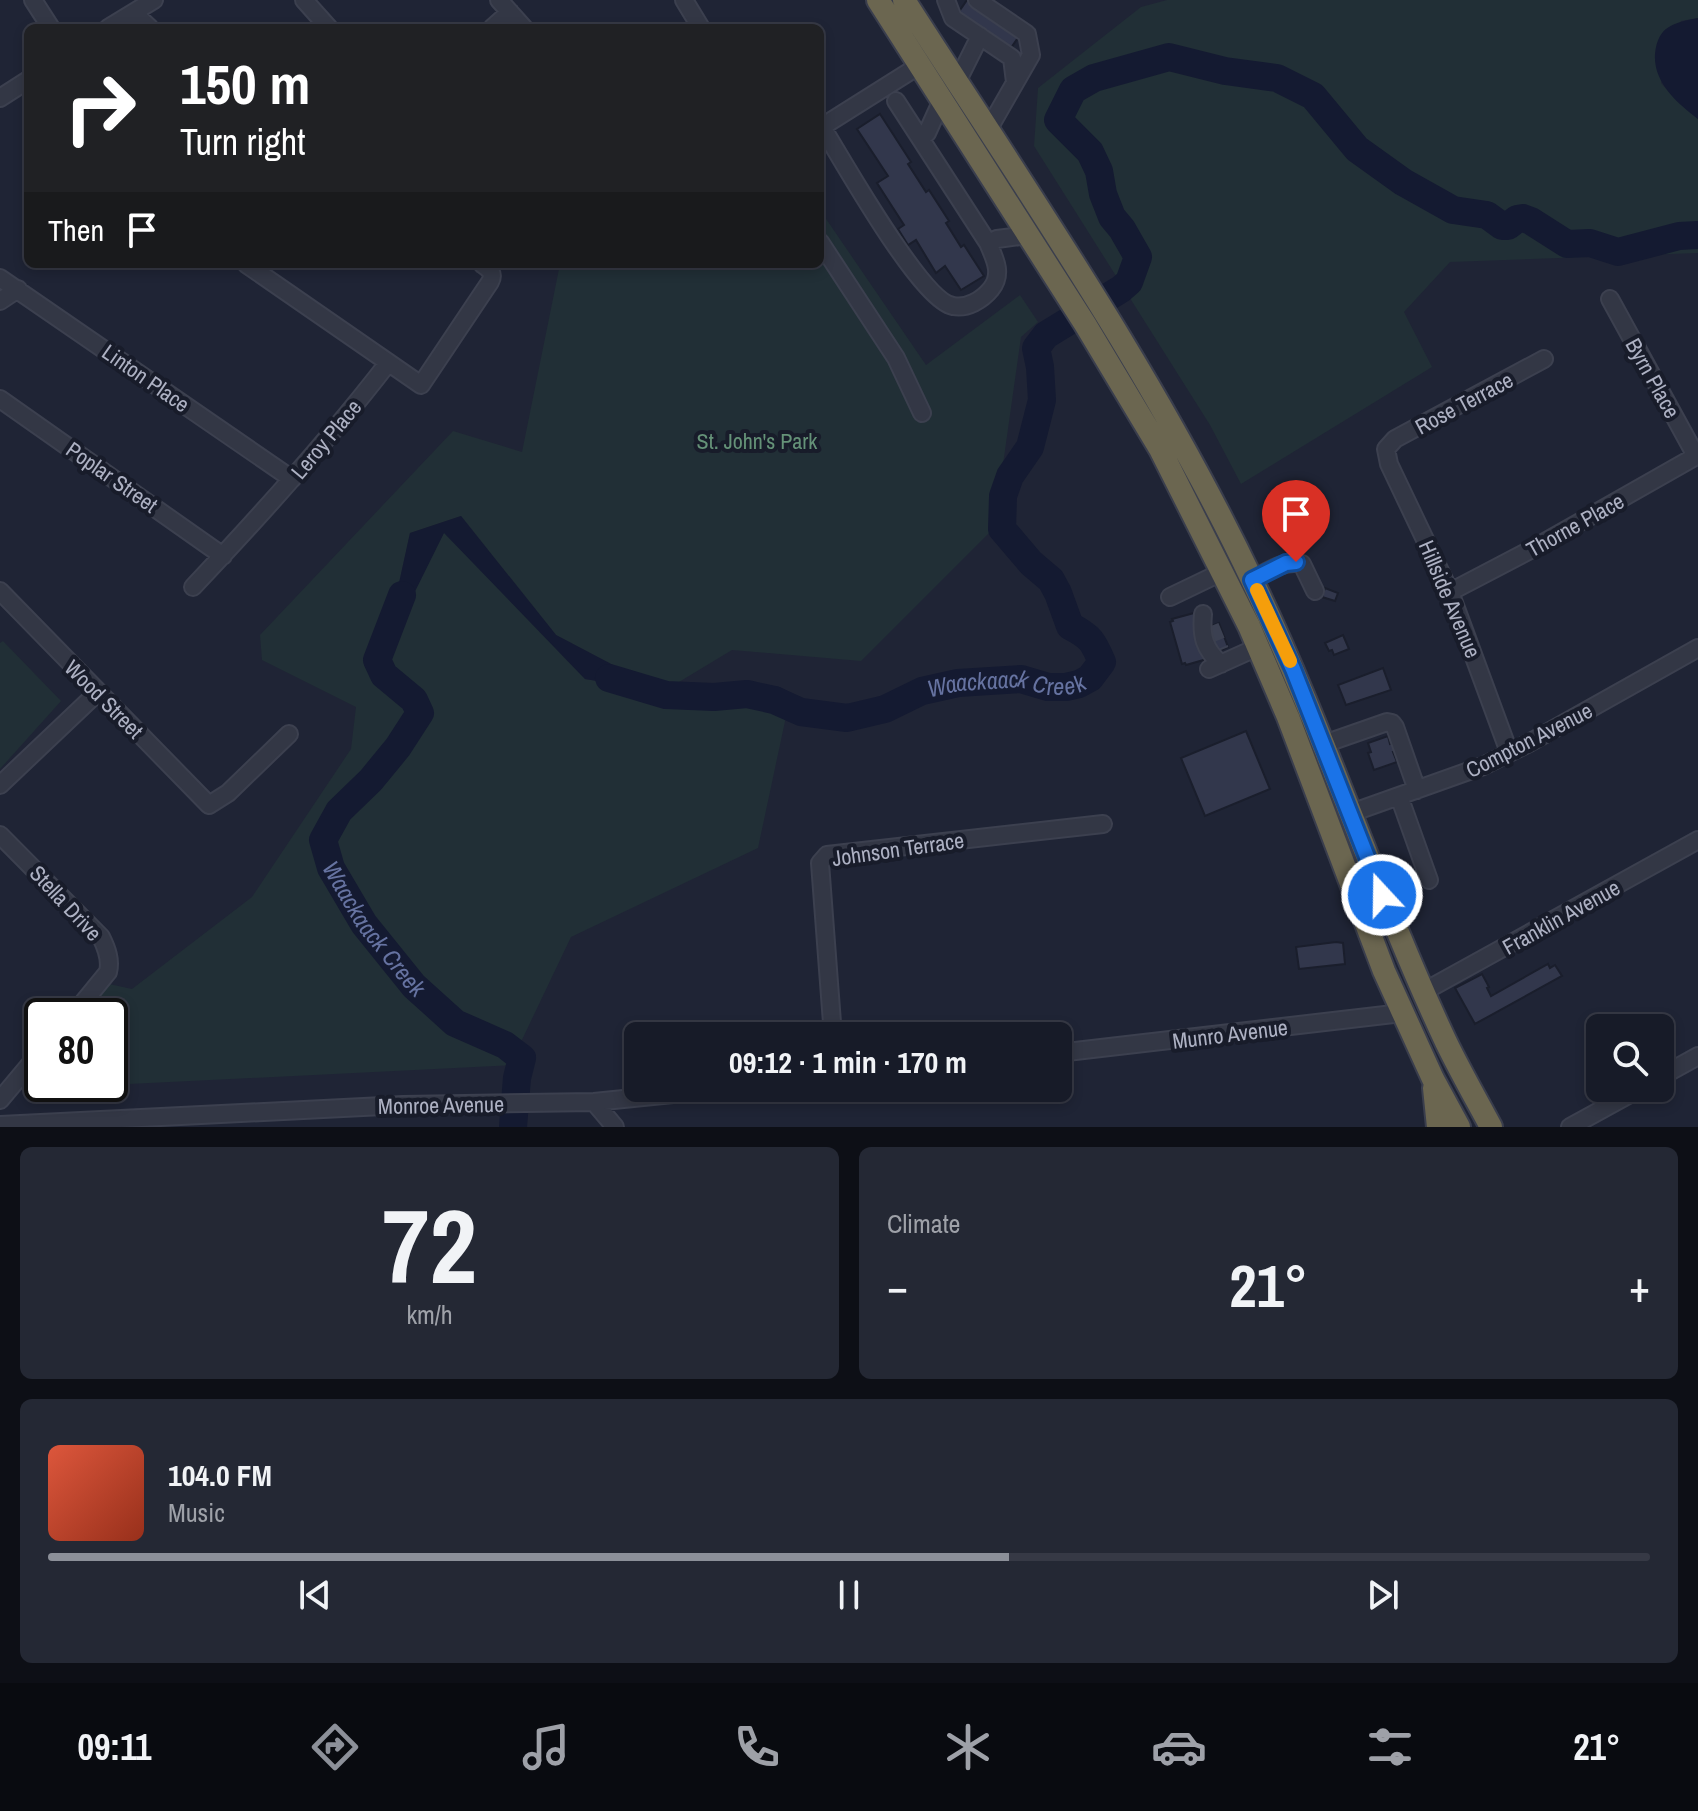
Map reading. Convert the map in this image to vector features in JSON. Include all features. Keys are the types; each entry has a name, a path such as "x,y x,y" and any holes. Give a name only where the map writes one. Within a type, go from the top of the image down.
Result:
{"highway":[{"path":"878,0 1028,235 1078,292"},
{"path":"904,0 988,130 1095,320 1222,572 1288,717 1384,971 1433,1079 1459,1127"},
{"path":"1095,320 1167,417 1252,580 1293,669 1423,992 1447,1045 1491,1127"},
{"path":"1433,1079 1438,1127"}],"street":[{"path":"33,0 48,24"},
{"path":"115,24 154,0"},
{"path":"304,0 325,24"},
{"path":"684,0 699,24"},
{"path":"946,0 953,18 1012,58 1015,82"},
{"path":"977,0 1027,34 1031,55 988,130"},
{"path":"494,24 505,6 521,24"},
{"path":"134,13 146,24"},
{"path":"957,82 980,36"},
{"path":"824,126 920,65"},
{"path":"0,98 24,83"},
{"path":"920,138 927,133 942,100"},
{"path":"824,133 903,257 937,298 951,306 966,306 979,300 995,284 997,261 896,101"},
{"path":"988,243 1028,235"},
{"path":"824,248 896,358 922,413"},
{"path":"252,268 421,385 493,278 487,268"},
{"name":"Linton Place","path":"0,278 292,479"},
{"path":"0,301 18,289"},
{"name":"Byrn Place","path":"1610,299 1697,456"},
{"name":"Rose Terrace","path":"1386,449 1395,439 1544,359"},
{"name":"Leroy Place","path":"193,587 292,479 388,363"},
{"name":"Poplar Street","path":"0,399 223,556"},
{"name":"Hillside Avenue","path":"1386,449 1389,464 1450,592 1509,752"},
{"name":"Thorne Place","path":"1450,592 1697,456"},
{"path":"1252,580 1286,563 1296,562 1302,564 1315,591"},
{"path":"1170,597 1222,572"},
{"path":"1192,587 1207,620 1202,630 1209,654 1217,661 1258,647"},
{"name":"Wood Street","path":"0,591 209,805 228,793 289,734"},
{"name":"Compton Avenue","path":"1351,813 1483,766 1698,648"},
{"path":"0,785 98,692"},
{"path":"1324,744 1387,722 1392,723 1417,790"},
{"path":"1399,796 1429,880"},
{"name":"Johnson Terrace","path":"832,1022 820,863 827,855 1103,824"},
{"name":"Stella Drive","path":"0,835 101,937 107,947 108,972 87,998"},
{"name":"Franklin Avenue","path":"1423,992 1698,840"},
{"name":"Munro Avenue","path":"1072,1051 1402,1013"},
{"path":"1674,1069 1698,1056"},
{"path":"0,1100 24,1071"},
{"path":"594,1102 624,1099"},
{"path":"594,1102 615,1127"},
{"name":"Monroe Avenue","path":"0,1125 403,1105 594,1102"},
{"path":"1570,1127 1616,1102"}],"green space":[{"path":"1167,0 1698,0 1698,18 1681,21 1661,83 1698,119 1698,253 1450,262 1404,312 1432,367 1241,484 1210,425 1034,146 1038,88 1141,7"},
{"name":"St. John's Park","path":"824,216 926,365 1020,295 1038,322 1021,337 994,528 861,661 732,650 674,685 632,675 556,635 461,516 410,533 384,651 444,532 585,679 787,712 758,848 571,937 520,1044 517,1065 128,1084 128,998 86,998 100,982 132,989 252,897 351,749 356,707 262,660 260,635 453,431 522,452 559,268 824,268"},
{"path":"3,641 61,701 0,769 0,643"},
{"path":"24,1071 24,1089 7,1090"}],"water":[{"path":"1698,18 1698,119 1662,83 1655,54 1659,37 1668,27"},
{"path":"461,516 556,635 632,675 695,690 761,685 780,687 795,695 795,707 787,712 585,679 444,533 383,656 410,533"}],"building":[{"path":"967,0 1020,35 1008,52 956,16"},
{"path":"880,114 926,192 929,190 949,221 946,223 961,247 964,245 984,276 961,290 945,266 936,273 916,240 908,245 898,229 904,225 877,183 888,176 857,129"},
{"path":"1297,500 1299,504 1296,505 1316,538 1286,552 1267,515"},
{"path":"1325,588 1338,593 1335,601 1322,597"},
{"path":"1194,613 1207,659 1186,665 1182,664 1170,622"},
{"path":"1219,623 1228,647 1213,654 1203,629"},
{"path":"1343,635 1349,649 1334,655 1325,643"},
{"path":"1383,668 1391,690 1346,705 1338,685"},
{"path":"1246,731 1270,789 1205,816 1181,758"},
{"path":"1388,736 1390,744 1396,742 1399,751 1393,752 1397,762 1374,770 1368,743"},
{"path":"1343,943 1345,964 1299,969 1296,947"},
{"path":"1548,964 1550,968 1555,965 1562,976 1475,1024 1455,988 1482,974 1491,996"}],"waterway":[{"name":"Waackaack Creek","path":"609,678 666,695 714,697 747,694 774,700 801,712 847,718 885,709 922,691 958,683 1021,679 1048,687 1066,687 1090,678 1102,662 1093,644 1070,626 1051,580 1031,563 1002,529 1003,496 1010,476 1030,447 1042,400 1036,348 1046,335 1129,282 1138,257 1112,217 1103,194 1099,171 1090,152 1058,120 1073,90 1094,78 1169,57 1225,71 1277,78 1313,96 1357,149 1403,182 1453,210 1487,215 1502,226 1523,218 1567,244 1590,243 1618,252 1679,236 1698,235"},
{"name":"Waackaack Creek","path":"402,595 377,660 384,675 414,700 420,713 371,780 339,811 323,840 331,868 364,924 414,986 455,1023 505,1045 522,1058 513,1127"}],"tunnel":[{"path":"1211,626 1221,650"}],"slow traffic":[{"path":"1257,590 1290,661"}],"route":[{"path":"1296,562 1286,563 1252,580 1322,738 1382,895"}]}
